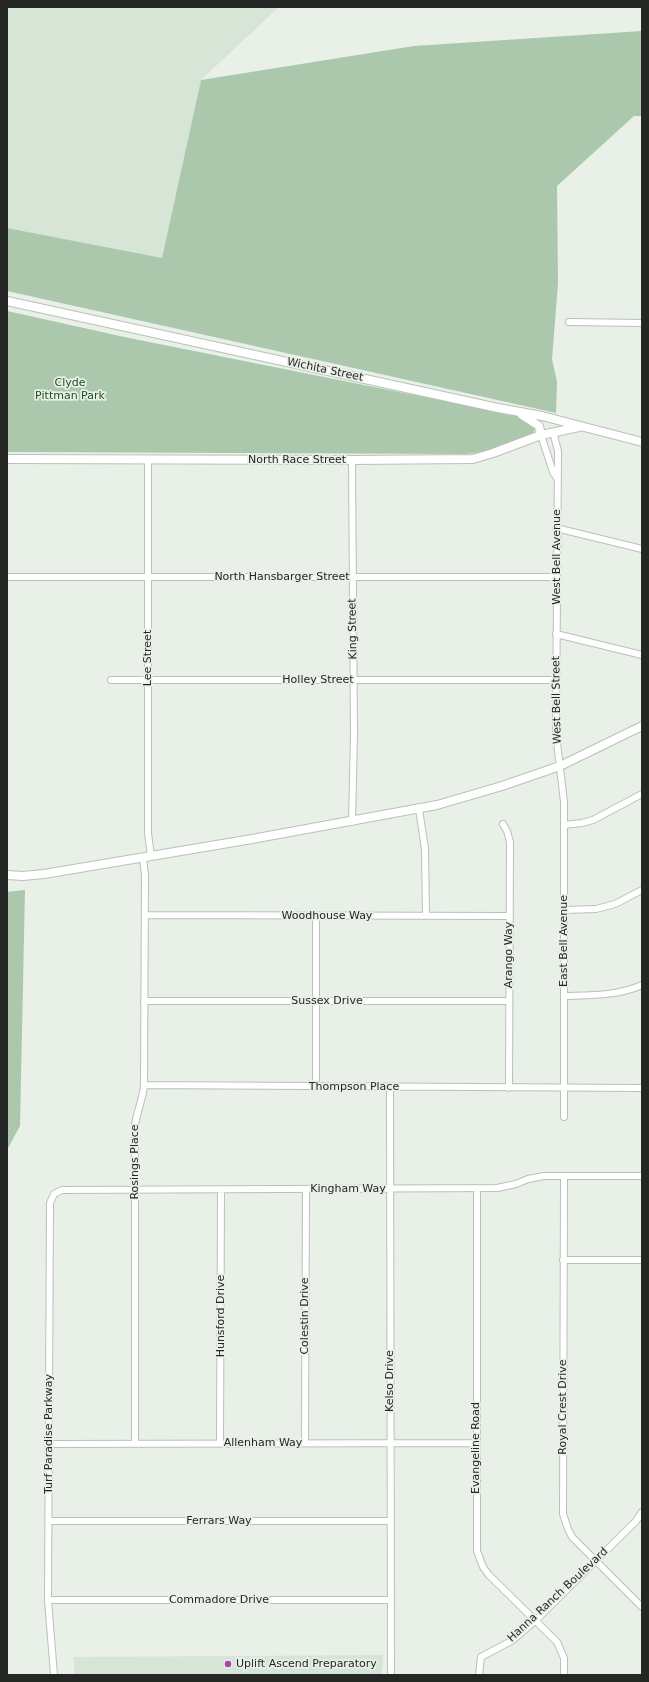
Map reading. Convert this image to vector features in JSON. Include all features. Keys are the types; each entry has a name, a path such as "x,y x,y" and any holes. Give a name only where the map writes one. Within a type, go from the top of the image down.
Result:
{"street":[{"name":"Wichita Street","path":"7,301 516,412 542,416 642,442"},
{"path":"569,322 642,323"},
{"path":"516,412 539,426 541,435"},
{"path":"542,416 553,432"},
{"name":"North Race Street","path":"7,459 473,459 541,435 582,427"},
{"name":"West Bell Avenue","path":"553,432 558,451 556,634"},
{"name":"West Bell Avenue","path":"541,435 553,472 558,480"},
{"name":"Lee Street","path":"147,857 148,460"},
{"name":"King Street","path":"352,460 354,735 352,822"},
{"path":"556,528 642,548"},
{"name":"North Hansbarger Street","path":"7,577 556,577"},
{"path":"556,634 642,655"},
{"name":"West Bell Street","path":"556,634 556,734 560,766"},
{"name":"Holley Street","path":"111,680 556,680"},
{"path":"7,875 24,876 44,874 352,822 419,809 502,786 560,766 642,726"},
{"name":"East Bell Avenue","path":"560,766 564,797 564,1117"},
{"path":"564,825 593,820 642,794"},
{"path":"419,809 426,849 426,916"},
{"name":"Arango Way","path":"503,824 510,842 509,1088"},
{"name":"Rosings Place","path":"135,1443 135,1125 137,1113 142,1102 144,1085 145,875 147,857"},
{"path":"564,910 596,909 615,904 642,890"},
{"name":"Woodhouse Way","path":"145,915 510,916"},
{"path":"316,916 316,1086"},
{"path":"564,996 600,994 627,990 642,984"},
{"name":"Sussex Drive","path":"144,1001 509,1001"},
{"name":"Thompson Place","path":"144,1085 642,1088"},
{"name":"Kelso Drive","path":"390,1087 390,1675"},
{"name":"Royal Crest Drive","path":"564,1176 563,1514 572,1537 597,1560 642,1607"},
{"name":"Kingham Way","path":"54,1194 62,1190 477,1188 507,1187 536,1177 642,1176"},
{"name":"Evangeline Road","path":"477,1188 476,1540 480,1560 489,1575 553,1636 560,1647 564,1658 564,1675"},
{"name":"Colestin Drive","path":"305,1443 306,1189"},
{"name":"Hunsford Drive","path":"220,1443 221,1190"},
{"name":"Turf Paradise Parkway","path":"54,1194 50,1203 48,1521 48,1600 54,1675"},
{"path":"563,1260 642,1260"},
{"name":"Allenham Way","path":"49,1444 476,1444"},
{"name":"Hanna Ranch Boulevard","path":"478,1675 481,1657 513,1640 536,1620 636,1521 642,1512"},
{"name":"Ferrars Way","path":"48,1521 390,1521"},
{"name":"Commadore Drive","path":"48,1600 390,1600"}],"shaded area":[{"path":"7,7 279,7 201,80 162,259 7,228"},
{"name":"Uplift Ascend Preparatory","path":"383,1655 382,1675 74,1675 74,1657"}],"green space":[{"path":"642,31 642,116 634,116 557,186 558,283 552,359 557,382 556,413 7,291 7,228 162,258 201,80 414,46"},
{"name":"Clyde Pittman Park","path":"7,311 129,338 519,416 535,428 533,433 485,452 467,454 7,452"},
{"path":"25,890 20,1126 7,1150 7,892"}],"place":[{"name":"Uplift Ascend Preparatory","path":"228,1664"}]}
